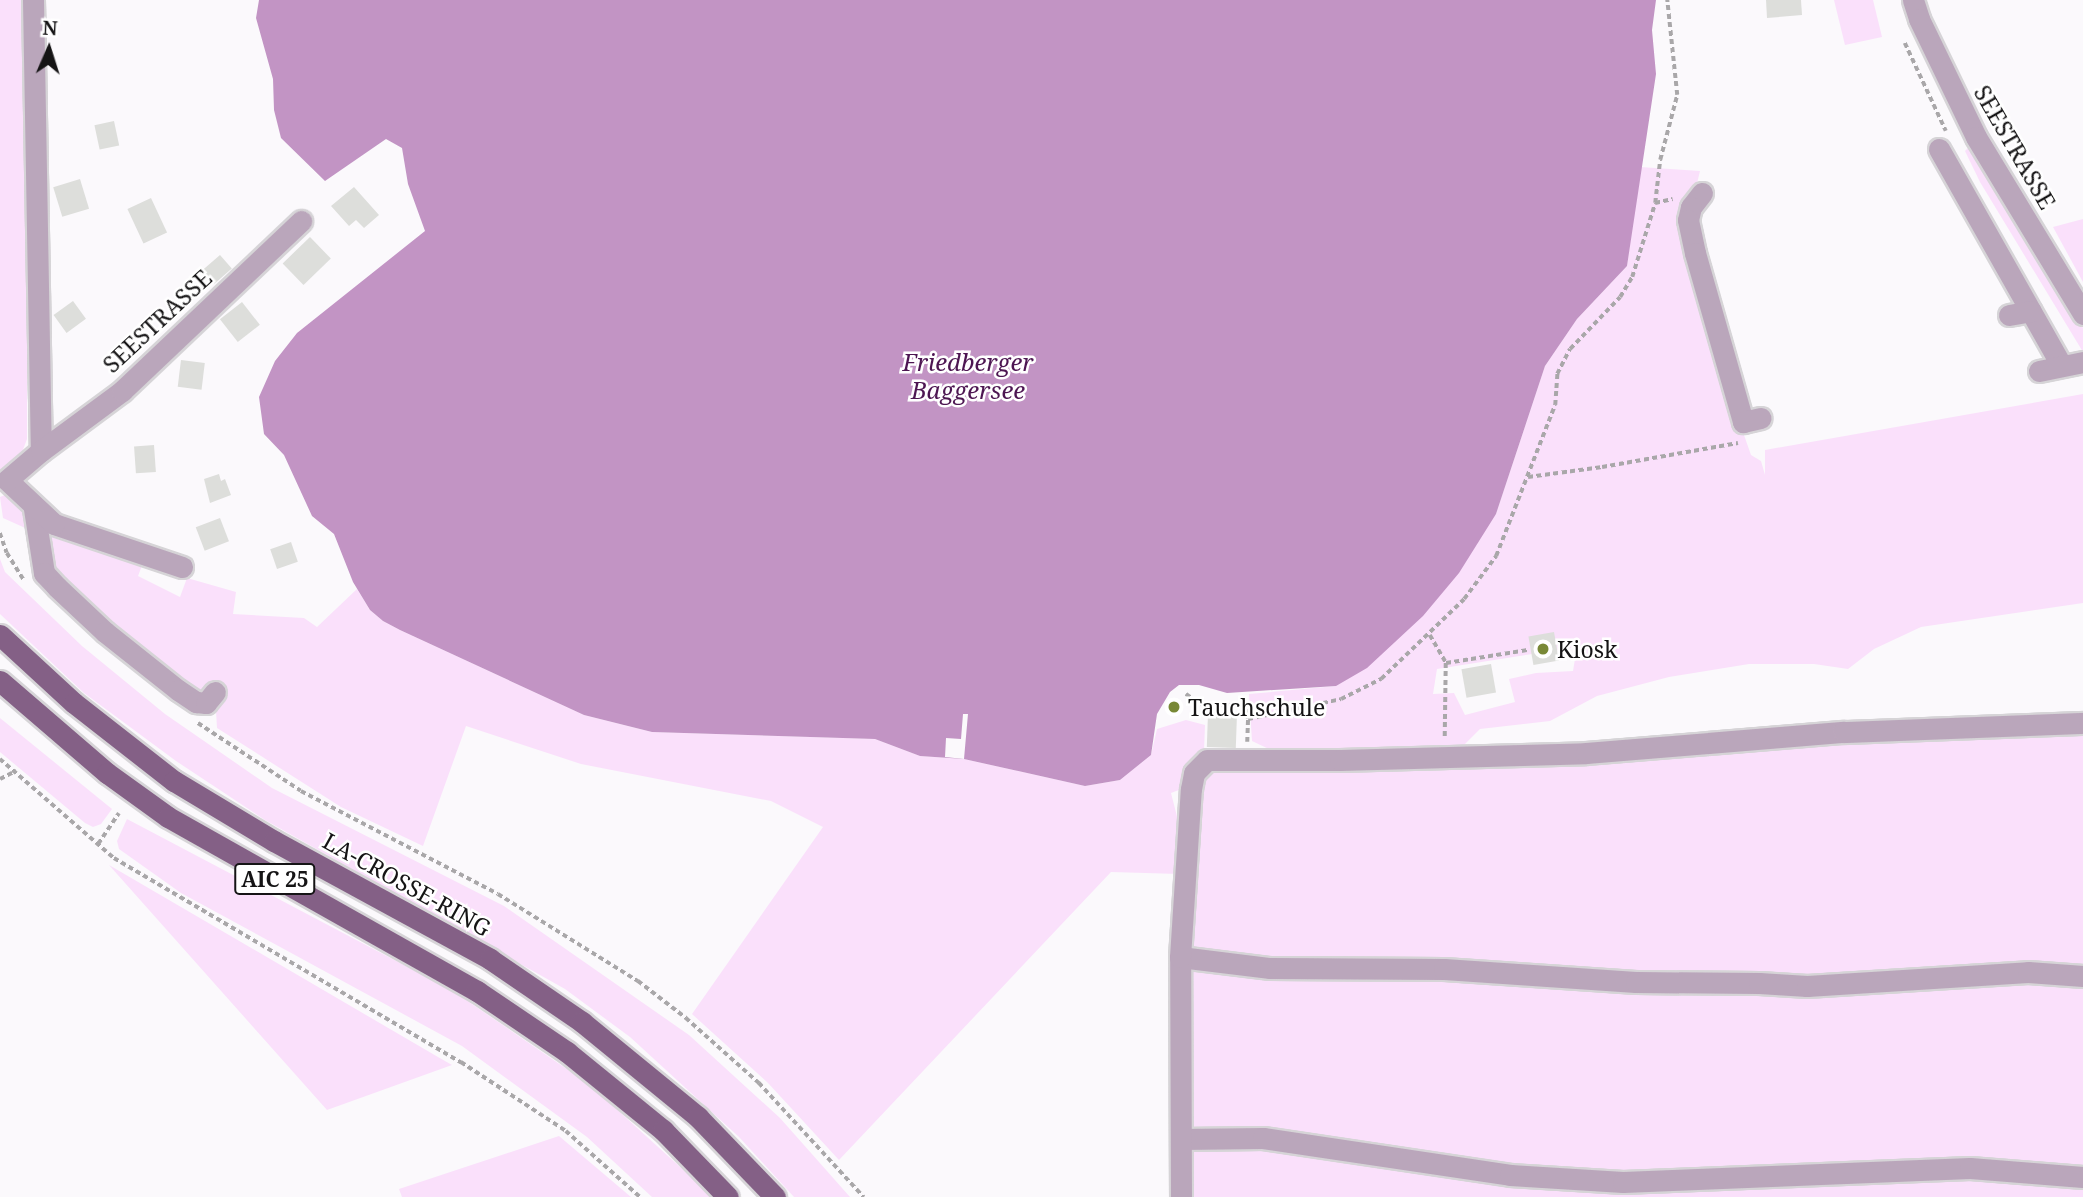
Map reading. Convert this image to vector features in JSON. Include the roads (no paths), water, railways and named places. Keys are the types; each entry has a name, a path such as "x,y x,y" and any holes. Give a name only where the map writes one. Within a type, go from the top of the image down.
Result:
{"main road":[{"name":"LA-CROSSE-RING","path":"0,635 74,703 174,781 274,841 490,959 582,1022 698,1117 775,1197"},
{"name":"AIC 25","path":"0,681 107,774 168,817 465,984 567,1052 663,1130 728,1197"}],"street":[{"path":"33,0 41,451"},
{"name":"SEESTRASSE","path":"1913,0 1919,19 1976,137 2083,314"},
{"path":"1976,137 1934,150 1989,256 2073,364 2039,370"},
{"path":"1702,193 1691,207 1688,220 1705,251 1752,420"},
{"name":"SEESTRASSE","path":"182,567 54,524 34,509 7,480 41,451 122,391 301,221"},
{"path":"2009,315 2031,310"},
{"path":"34,509 44,573 57,587 105,632 196,702 206,703 215,692"},
{"path":"1181,1197 1180,957 1191,789 1199,764 1218,758 1445,758 1670,748 1844,732 2083,723"},
{"path":"1180,957 1270,968 1444,969 1636,982 1807,986 2028,972 2083,976"},
{"path":"1181,1139 1263,1138 1485,1172 1576,1180 1704,1181 1796,1173 1970,1168 2083,1177"}],"water":[{"name":"Friedberger Baggersee","path":"259,0 1656,0 1652,30 1656,74 1627,266 1577,319 1545,366 1496,514 1459,573 1423,616 1367,668 1336,686 1227,693 1199,685 1179,685 1170,692 1157,714 1151,755 1120,780 1085,786 964,759 920,756 875,739 652,732 584,715 400,630 370,610 353,582 334,534 312,516 284,455 264,434 259,397 275,361 297,333 425,231 408,184 402,148 386,139 325,181 281,138 274,110 273,79 256,18"}],"place":[{"name":"Kiosk","path":"1543,649"},
{"name":"Tauchschule","path":"1174,707"}]}
